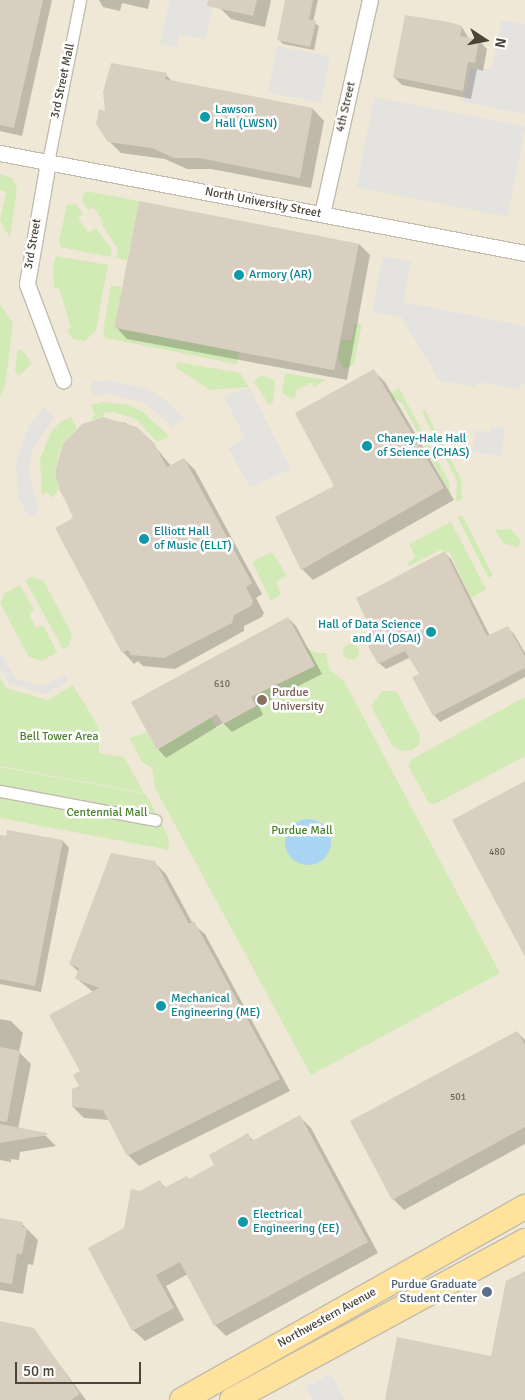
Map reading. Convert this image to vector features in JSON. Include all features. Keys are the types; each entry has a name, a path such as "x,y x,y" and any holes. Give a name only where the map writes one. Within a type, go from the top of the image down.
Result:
{"main road":[{"name":"Northwestern Avenue","path":"182,1400 525,1208"},
{"path":"232,1400 525,1241"}],"street":[{"name":"3rd Street Mall","path":"48,162 80,0"},
{"name":"4th Street","path":"322,214 370,0"},
{"name":"North University Street","path":"0,153 525,253"},
{"name":"3rd Street","path":"48,162 27,284 63,380"},
{"path":"0,791 155,820"}],"shaded area":[{"name":"Purdue University","path":"0,0 525,0 525,1400 0,1400"},
{"path":"170,0 214,0 206,39 179,34 177,47 160,44"},
{"path":"502,20 525,24 525,114 463,102 471,68 491,69"},
{"path":"277,46 330,56 321,102 268,92"},
{"path":"374,97 525,126 508,217 356,187"},
{"path":"383,256 411,262 403,302 525,326 525,385 520,384 519,389 478,382 477,387 440,381 401,317 372,312"},
{"path":"110,380 147,389 167,401 183,418 172,427 147,404 112,394 93,396 90,382"},
{"path":"249,387 291,469 250,487 228,448 245,438 224,397"},
{"path":"44,407 54,417 33,449 29,471 39,512 29,517 18,497 16,463 29,426"},
{"path":"492,426 505,429 501,456 472,451 476,430 490,432"},
{"path":"0,652 15,678 42,686 65,675 68,681 46,694 9,684 0,668"},
{"path":"331,1374 345,1400 313,1400 306,1387"}],"green space":[{"path":"0,174 12,178 17,188 10,238 0,220 6,192 0,190"},
{"path":"85,191 139,201 127,260 116,258 118,249 102,225 104,223 94,207 88,210 82,200"},
{"path":"76,204 83,214 78,218 88,233 96,228 112,250 110,257 61,247 59,242 67,205"},
{"path":"56,256 108,265 96,330 85,341 73,339 67,330 71,328 59,288 54,289 53,264"},
{"path":"111,285 122,287 115,328 239,351 237,364 106,338 103,332"},
{"path":"0,304 13,323 5,386 0,397"},
{"path":"355,323 362,324 354,364 344,370 338,358 341,340 351,340"},
{"path":"21,349 32,363 19,376 15,371 17,352"},
{"path":"178,362 240,373 249,387 210,390 175,367"},
{"path":"285,373 326,380 314,387 312,382 295,391 297,396 291,399 282,392"},
{"path":"262,375 275,381 273,402 269,405 254,381"},
{"path":"399,388 449,482 450,494 402,403 393,399 391,393"},
{"path":"103,402 129,405 143,412 169,436 157,442 136,419 113,412 104,413 103,417 91,420 95,414 91,405"},
{"path":"425,410 461,479 462,499 456,502 457,481 422,412"},
{"path":"71,417 77,428 63,444 58,455 56,468 59,490 51,498 47,492 42,495 40,459 51,432 60,422"},
{"path":"462,515 493,576 488,578 458,517"},
{"path":"451,522 486,589 471,598 449,552 440,550 409,566 408,563 415,557 409,544"},
{"path":"510,529 521,541 518,547 504,544 495,530"},
{"path":"272,552 287,576 276,582 281,594 271,601 252,562"},
{"path":"31,577 43,580 72,634 69,646 63,649 25,580"},
{"path":"20,585 34,610 29,614 36,628 43,625 57,652 42,661 29,657 0,603 5,593"},
{"path":"348,644 354,644 359,649 357,658 348,660 343,655 343,649"},
{"name":"Purdue Mall","path":"304,646 315,653 326,653 329,669 344,681 500,973 311,1075 155,788 152,768 142,762 129,738 147,732 157,750 210,717 217,728 267,699 260,699 257,694 315,666"},
{"name":"Bell Tower Area","path":"0,678 6,688 48,700 73,685 99,728 99,753 124,757 144,793 0,766"},
{"path":"382,691 396,691 420,735 419,745 412,750 402,751 392,745 371,706"},
{"path":"525,697 525,756 435,804 429,803 408,766 412,759"},
{"name":"Centennial Mall","path":"0,767 146,794 168,836 169,850 0,818"}],"water":[{"path":"313,819 317,820 327,829 330,833 330,851 321,861 313,865 303,865 295,861 286,851 285,837 289,829 299,820"}],"building":[{"path":"0,0 43,0 14,128 0,125"},
{"path":"208,0 257,0 253,16 207,6"},
{"path":"285,0 313,0 309,19 316,21 310,47 277,40"},
{"path":"405,15 462,26 460,36 479,40 475,63 468,62 463,91 393,77"},
{"name":"Lawson Hall (LWSN)","path":"111,63 167,73 165,79 313,108 300,178 199,158 174,158 152,148 108,142 96,124 99,109 105,111 103,92"},
{"name":"Armory (AR)","path":"139,201 359,244 334,370 114,328"},
{"name":"Chaney-Hale Hall of Science (CHAS)","path":"374,369 444,488 301,570 275,517 334,486 295,413"},
{"name":"Elliott Hall of Music (ELLT)","path":"103,417 137,427 154,443 167,467 184,458 252,583 246,587 253,601 251,606 234,615 232,623 164,658 131,655 128,650 122,653 55,528 73,518 56,479 56,468 63,444 82,424"},
{"name":"Hall of Data Science and AI (DSAI)","path":"445,551 487,636 508,626 525,656 525,668 433,716 412,677 419,674 405,651 378,664 368,646 376,641 356,598"},
{"path":"288,617 315,666 251,697 256,706 223,724 217,714 157,750 131,702"},
{"path":"525,781 525,957 452,820"},
{"path":"7,830 63,840 35,986 0,979 0,835 6,836"},
{"name":"Mechanical Engineering (ME)","path":"111,853 155,861 189,924 194,921 280,1079 127,1156 103,1110 72,1107 72,1089 79,1086 73,1075 80,1071 49,1015 99,988 75,979 79,968 69,964"},
{"path":"517,1031 525,1045 525,1127 392,1200 350,1121"},
{"path":"0,1047 20,1051 7,1122 0,1121"},
{"name":"Electrical Engineering (EE)","path":"300,1115 368,1242 214,1326 180,1262 156,1275 174,1308 132,1331 88,1248 124,1228 131,1189 140,1191 160,1180 164,1188 187,1176 189,1179 214,1165 209,1155 248,1133 252,1141"},
{"path":"0,1124 47,1133 47,1135 0,1143"},
{"path":"0,1218 23,1222 22,1227 27,1228 22,1254 17,1254 12,1284 0,1282"},
{"path":"525,1271 525,1400 385,1400 397,1337 491,1356 506,1281"},
{"path":"0,1321 34,1328 80,1394 71,1400 0,1400"}],"place":[{"name":"Lawson Hall (LWSN)","path":"205,117"},
{"name":"Armory (AR)","path":"239,275"},
{"name":"Chaney-Hale Hall of Science (CHAS)","path":"367,446"},
{"name":"Elliott Hall of Music (ELLT)","path":"144,539"},
{"name":"Hall of Data Science and AI (DSAI)","path":"431,632"},
{"name":"Purdue University","path":"262,700"},
{"name":"Mechanical Engineering (ME)","path":"161,1006"},
{"name":"Electrical Engineering (EE)","path":"243,1222"},
{"name":"Purdue Graduate Student Center","path":"487,1292"}]}
